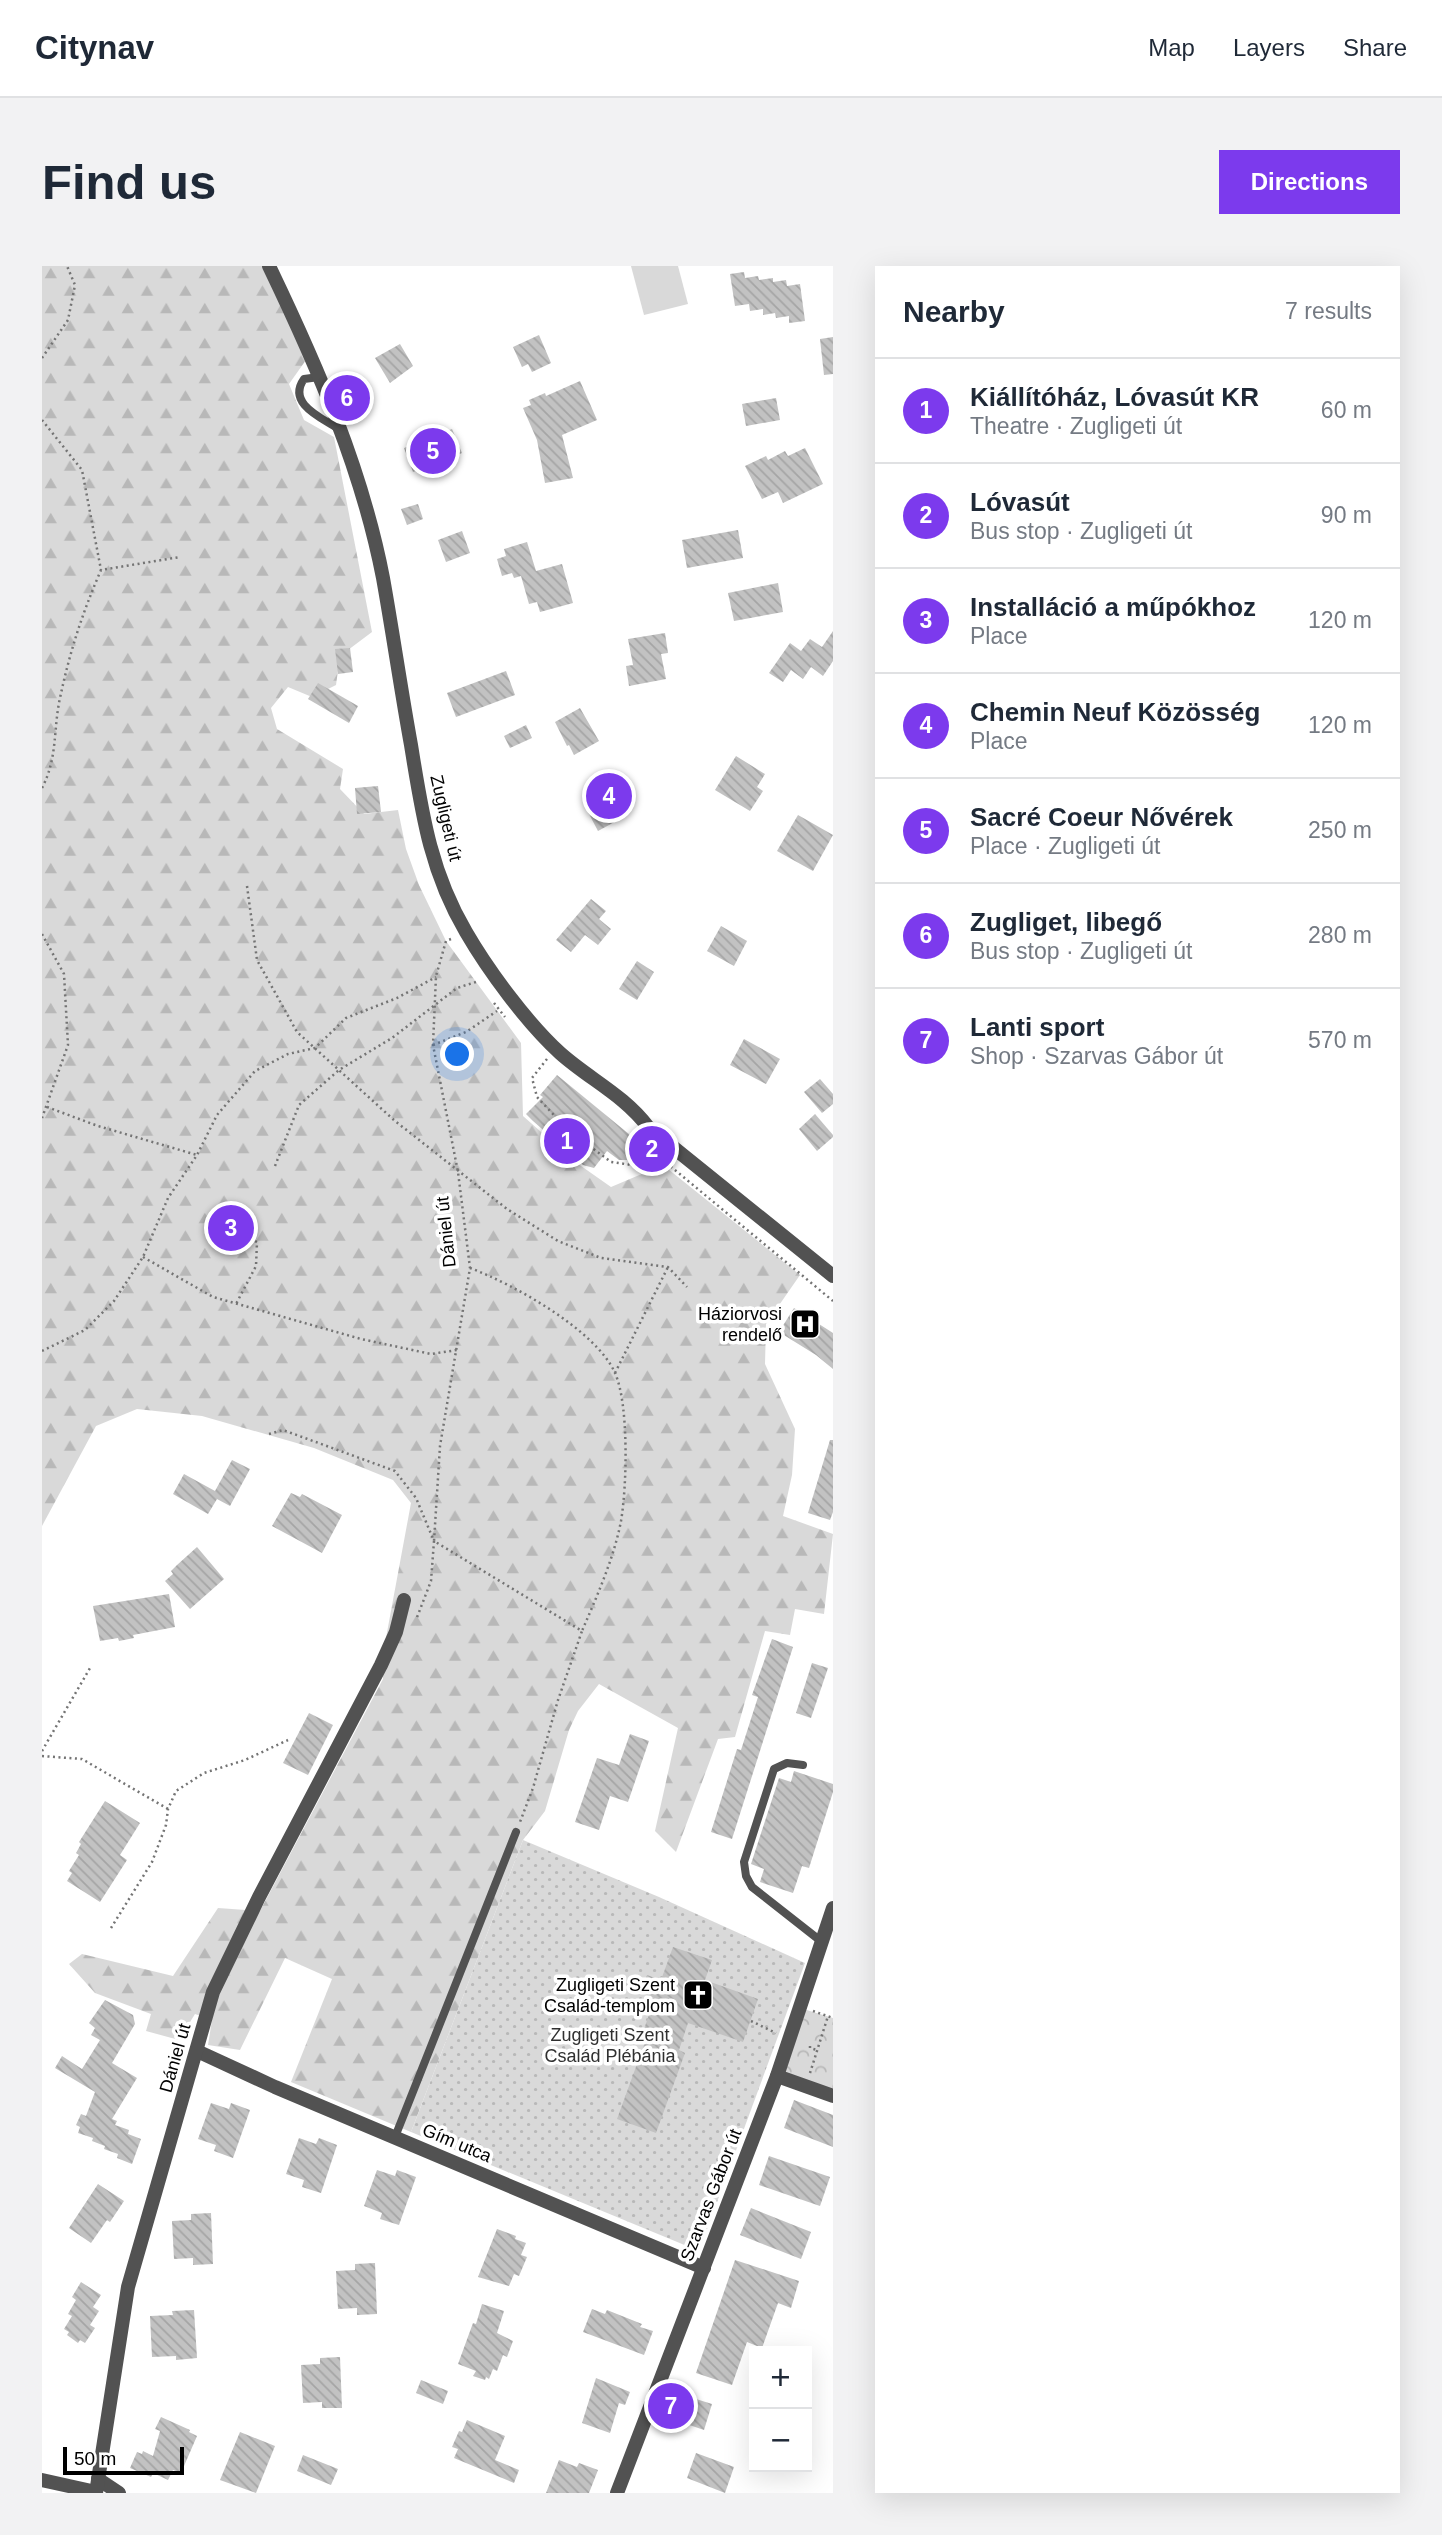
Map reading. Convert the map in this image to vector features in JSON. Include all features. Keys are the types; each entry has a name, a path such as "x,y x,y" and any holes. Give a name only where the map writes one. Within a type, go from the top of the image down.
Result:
{"street":[{"name":"Zugligeti út","path":"269,266 319,377 367,509 383,576 427,840 443,886 466,932 514,1000 559,1052 628,1104 648,1127 833,1276"},
{"name":"Dániel út","path":"97,2488 128,2287 213,1992 259,1897 381,1665 396,1632 404,1600"},
{"name":"Szarvas Gábor út","path":"617,2493 777,2076 833,1908"},
{"name":"Gím utca","path":"197,2051 275,2087 704,2268"},
{"path":"777,2076 833,2096"},
{"path":"42,2480 119,2493"}],"lane":[{"path":"319,377 304,379 299,386 299,394 307,410 340,430"},
{"path":"803,1765 788,1763 774,1769 744,1869 752,1886 822,1942"},
{"path":"395,2137 516,1832"}],"path":[{"path":"42,358 68,320 75,285 67,266"},
{"path":"42,420 82,470 101,570 73,640 59,702 54,760 42,788"},
{"path":"101,570 180,557"},
{"path":"247,886 257,960 297,1032 395,1121 507,1209 558,1241 601,1258 668,1267 687,1287"},
{"name":"Dániel út","path":"414,1625 431,1581 440,1446 470,1268 458,1172 433,1045 436,976 446,941 466,932"},
{"path":"42,934 64,974 68,1045 42,1118"},
{"path":"42,1351 85,1330 114,1301 143,1257 168,1198 197,1155 217,1115 255,1071 288,1054 315,1048 346,1018 397,998 436,976"},
{"path":"275,1166 299,1105 339,1070 392,1038 457,988 482,981"},
{"path":"433,1045 466,1032 498,1010"},
{"path":"547,1059 532,1078 537,1097 568,1130 611,1162 639,1166 648,1159 662,1160"},
{"path":"47,1107 98,1126 197,1155"},
{"path":"231,1228 257,1242 256,1266 236,1304"},
{"path":"143,1257 213,1297 236,1304 361,1339 431,1354 457,1350"},
{"path":"615,1373 668,1267"},
{"path":"470,1268 499,1279 597,1345 615,1373 625,1421 621,1521 599,1592 558,1700 533,1788 516,1832"},
{"name":"Dániel út","path":"270,1434 283,1430 395,1471 416,1498 434,1541"},
{"path":"434,1541 582,1631"},
{"path":"90,1668 42,1755 82,1759 168,1809"},
{"path":"111,1928 152,1862 176,1791 196,1777 245,1760 288,1740"},
{"path":"800,2008 833,2018"},
{"path":"809,2075 828,2016"},
{"path":"751,2021 774,2032"},
{"path":"810,2046 817,2050"}],"green space":[{"path":"42,266 264,266 306,360 289,384 304,420 334,437 372,632 340,656 336,685 312,697 288,687 271,708 277,729 343,769 340,789 364,814 398,810 406,849 419,885 446,941 521,1043 523,1116 574,1161 611,1187 663,1165 800,1275 766,1324 765,1364 795,1429 792,1475 783,1516 833,1534 824,1614 795,1609 790,1635 765,1631 735,1737 718,1739 676,1852 655,1831 678,1728 599,1684 578,1711 569,1730 545,1811 523,1840 411,2132 291,2082 332,1979 285,1958 240,2050 208,2045 212,2020 195,2014 179,2040 146,2031 151,2014 95,1993 69,1964 82,1954 173,1976 218,1908 260,1911 383,1679 383,1654 411,1503 393,1480 314,1448 202,1416 137,1409 96,1426 42,1526"},
{"path":"631,266 678,266 688,304 644,315"},
{"name":"Zugligeti Szent Család Plébánia","path":"523,1840 659,1897 805,1963 699,2251 411,2132"},
{"path":"800,2008 833,2018 833,2094 777,2076"}],"building":[{"path":"744,272 745,278 773,278 773,282 786,280 787,286 800,284 805,321 789,323 789,316 776,318 775,313 763,315 763,309 750,311 749,304 735,306 730,274"},
{"path":"539,335 551,363 532,372 528,364 522,367 513,347"},
{"path":"833,337 833,374 824,375 820,339"},
{"path":"400,344 413,366 390,383 375,358"},
{"path":"580,381 597,420 562,435 573,478 545,483 537,440 523,408 531,405 529,400 545,393 546,396"},
{"path":"776,398 780,420 746,426 742,404"},
{"path":"452,429 462,453 413,472 404,448"},
{"path":"805,448 823,484 783,503 778,492 762,499 745,466 766,456 768,460 785,451 788,456"},
{"path":"418,504 423,519 407,525 401,509"},
{"path":"738,530 743,558 687,568 682,540"},
{"path":"462,531 470,553 446,562 438,540"},
{"path":"527,542 536,571 562,564 573,603 540,612 537,602 529,604 521,576 514,578 512,573 502,576 497,559 506,556 504,549"},
{"path":"778,583 783,612 734,621 728,593"},
{"path":"833,631 833,661 823,676 811,667 803,679 791,670 783,682 769,673 790,643 801,651 810,639 822,647"},
{"path":"665,633 668,653 661,654 666,679 629,686 626,666 633,665 628,639"},
{"path":"350,648 353,672 338,674 335,649"},
{"path":"506,671 515,695 456,717 447,693"},
{"path":"318,683 358,706 349,723 308,699"},
{"path":"580,708 599,741 574,755 555,722"},
{"path":"526,725 532,738 510,748 504,736"},
{"path":"736,756 765,774 757,787 763,791 750,811 715,790"},
{"path":"613,773 630,805 616,812 620,819 598,831 588,812 598,807 587,787"},
{"path":"378,786 381,812 357,814 355,788"},
{"path":"798,815 833,835 813,871 777,851"},
{"path":"591,899 606,911 599,919 611,929 598,945 585,935 571,952 556,940"},
{"path":"721,926 747,941 734,966 707,951"},
{"path":"637,961 654,972 637,1000 619,989"},
{"path":"744,1039 780,1059 766,1084 730,1065"},
{"path":"557,1075 635,1139 638,1151 631,1160 619,1160 607,1151 594,1168 583,1165 526,1114 543,1097 540,1095"},
{"path":"820,1079 833,1094 833,1104 822,1113 804,1092"},
{"path":"815,1114 833,1135 817,1151 799,1129"},
{"path":"794,1308 833,1333 833,1369 779,1332"},
{"path":"830,1440 833,1440 833,1512 830,1520 808,1513"},
{"path":"232,1460 250,1469 230,1506 217,1499 208,1514 173,1494 184,1474 215,1491"},
{"path":"291,1493 300,1497 302,1494 342,1515 322,1553 272,1526"},
{"path":"197,1547 224,1579 190,1609 165,1581 173,1574 171,1571"},
{"path":"169,1594 175,1627 133,1635 134,1638 119,1641 118,1638 100,1641 93,1606"},
{"path":"772,1639 793,1647 732,1839 711,1832 737,1749 741,1750 758,1697 752,1695"},
{"path":"812,1663 828,1668 811,1718 796,1713"},
{"path":"309,1713 333,1725 308,1775 283,1763"},
{"path":"630,1734 649,1741 628,1802 610,1796 599,1830 575,1822 597,1758 619,1765"},
{"path":"794,1771 833,1784 833,1792 809,1868 802,1866 793,1893 760,1882 764,1869 751,1864 779,1778 791,1782"},
{"path":"105,1801 140,1823 120,1855 127,1860 100,1902 67,1881 72,1873 69,1871 79,1855 76,1853 81,1844 79,1842"},
{"name":"Zugligeti Szent Család-templom","path":"673,1947 712,1960 705,1980 758,1999 743,2042 688,2023 679,2050 685,2053 656,2133 617,2119 649,2031 644,2029 655,1998 641,1993 647,1975 661,1980"},
{"path":"105,2000 133,2015 135,2024 112,2063 137,2078 112,2119 117,2121 115,2125 129,2130 128,2134 141,2139 132,2164 117,2158 118,2154 104,2149 105,2146 92,2141 93,2138 78,2133 80,2127 76,2125 81,2114 86,2116 95,2092 55,2068 62,2056 82,2069 100,2040 91,2035 95,2028 89,2023"},
{"path":"794,2100 833,2115 833,2147 784,2128"},
{"path":"211,2103 229,2109 231,2103 250,2110 233,2158 214,2151 216,2145 198,2139"},
{"path":"299,2138 316,2144 319,2138 337,2145 321,2193 302,2187 304,2180 286,2174"},
{"path":"769,2156 830,2177 820,2206 759,2185"},
{"path":"377,2170 395,2176 397,2170 416,2177 399,2225 380,2219 382,2213 364,2206"},
{"path":"98,2184 124,2201 91,2243 69,2228"},
{"path":"751,2208 811,2232 801,2259 740,2235"},
{"path":"211,2213 213,2264 193,2265 193,2258 174,2259 172,2221 191,2220 191,2214"},
{"path":"497,2229 526,2243 521,2255 527,2257 519,2276 514,2274 509,2286 478,2277"},
{"path":"735,2260 799,2281 791,2308 778,2303 763,2346 747,2342 732,2385 696,2373"},
{"path":"375,2263 377,2314 357,2315 357,2308 338,2309 336,2271 355,2270 355,2264"},
{"path":"81,2282 101,2295 93,2307 99,2311 90,2325 95,2328 85,2343 80,2340 78,2343 67,2335 69,2332 64,2329 72,2316 68,2314 76,2300 72,2297"},
{"path":"482,2304 504,2311 497,2333 513,2341 507,2357 503,2355 497,2371 493,2369 489,2379 486,2377 485,2380 473,2376 476,2371 458,2364"},
{"path":"592,2309 605,2314 607,2310 653,2331 644,2355 583,2332"},
{"path":"194,2310 197,2358 176,2360 176,2356 152,2357 150,2316 173,2315 172,2311"},
{"path":"340,2357 342,2408 322,2408 322,2402 303,2403 301,2365 320,2364 320,2358"},
{"path":"596,2378 630,2392 625,2405 619,2403 610,2433 582,2423"},
{"path":"421,2380 448,2391 443,2404 416,2393"},
{"path":"680,2394 712,2404 704,2430 672,2419"},
{"path":"161,2417 197,2436 181,2473 173,2470 168,2480 153,2473 151,2477 130,2468 137,2452 142,2454 143,2451 153,2456 160,2431 155,2429"},
{"path":"467,2420 505,2436 495,2460 519,2470 514,2483 454,2458 458,2449 452,2447"},
{"path":"240,2432 275,2446 256,2493 220,2480"},
{"path":"696,2453 734,2467 725,2493 687,2478"},
{"path":"303,2455 338,2469 331,2485 297,2471"},
{"path":"559,2460 577,2467 579,2463 598,2470 589,2493 546,2493"}],"place":[{"name":"Zugliget, libegő","path":"347,398"},
{"name":"Sacré Coeur Nővérek","path":"433,451"},
{"name":"Chemin Neuf Közösség","path":"609,796"},
{"name":"Kiállítóház, Lóvasút KR","path":"567,1141"},
{"name":"Lóvasút","path":"652,1149"},
{"name":"Installáció a műpókhoz","path":"231,1228"},
{"name":"Háziorvosi rendelő","path":"805,1324"},
{"name":"Zugligeti Szent Család-templom","path":"698,1995"},
{"name":"Lanti sport","path":"671,2406"}]}
